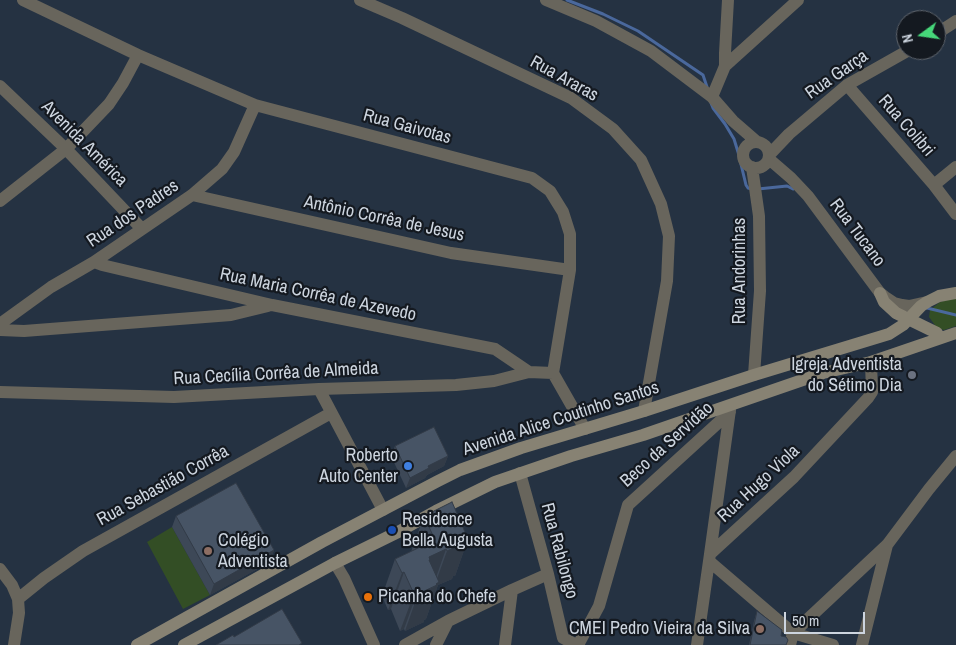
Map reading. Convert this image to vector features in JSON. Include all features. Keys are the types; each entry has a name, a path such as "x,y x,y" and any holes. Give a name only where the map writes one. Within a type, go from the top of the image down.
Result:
{"main road":[{"path":"880,293 890,310 892,321 889,334"},
{"name":"Avenida Alice Coutinho Santos","path":"137,645 383,510 438,481 478,463 889,334 899,328 927,302 939,296 956,293"},
{"path":"927,302 925,316 929,325 939,335"},
{"path":"887,305 896,313 939,335"},
{"path":"184,645 335,563 476,490 571,456 730,408 823,374 871,362 939,335 956,333"}],"street":[{"name":"Rua Gaivotas","path":"23,0 138,55 255,105 532,178 550,191 563,212 570,234 570,270 553,373"},
{"name":"Rua Araras","path":"360,0 571,98 613,129 640,160 661,204 669,236 667,281 644,411"},
{"path":"546,0 596,20 651,51 712,97 733,121 758,142 766,145 769,157 766,164 762,167 752,167 744,160 733,121"},
{"path":"712,97 725,66 728,0"},
{"path":"725,66 798,0"},
{"path":"0,201 66,148 109,104 138,55"},
{"name":"Rua Garça","path":"769,157 788,134 847,85 896,57"},
{"name":"Rua Colibri","path":"847,85 934,185 956,214"},
{"name":"Avenida América","path":"0,86 66,148 142,229"},
{"name":"Rua dos Padres","path":"0,324 51,287 94,262 192,195 222,169 234,152 255,105"},
{"name":"Rua Garça","path":"758,142 788,134"},
{"path":"743,155 747,146 758,142"},
{"name":"Rua Tucano","path":"769,157 808,196 880,293 889,300 902,305 909,306 927,302"},
{"name":"Rua Andorinhas","path":"752,167 758,216 760,291 754,375"},
{"path":"934,185 956,167"},
{"name":"Antônio Corrêa de Jesus","path":"192,195 451,253 570,270"},
{"name":"Rua Maria Corrêa de Azevedo","path":"94,262 272,305 495,349 529,372"},
{"path":"0,330 24,331 231,315 272,305"},
{"name":"Rua Hugo Viola","path":"709,557 794,477 868,398 872,392 871,362"},
{"name":"Rua Cecília Corrêa de Almeida","path":"0,392 174,397 319,388 456,385 494,381 529,372 553,373"},
{"path":"553,373 585,429"},
{"path":"319,388 383,510"},
{"path":"697,645 730,408"},
{"name":"Beco da Servidão","path":"562,638 578,645 599,606 628,505 730,408"},
{"name":"Rua Sebastião Corrêa","path":"18,599 44,578 98,542 331,412"},
{"path":"792,639 887,545 956,456"},
{"name":"Rua Rabilongo","path":"520,473 548,574 562,638"},
{"path":"862,645 887,545"},
{"path":"709,557 792,639 833,645"},
{"path":"335,563 344,578 374,645"},
{"path":"0,569 12,585 18,599 19,613 14,644"},
{"path":"405,645 448,621 548,574"},
{"path":"505,645 512,590"},
{"path":"436,645 448,621"}],"green space":[{"path":"956,297 956,326 944,330 937,328 929,317 930,310 940,302"},
{"path":"172,527 210,595 183,609 147,542"}],"building":[{"path":"434,427 448,456 410,478 395,446"},
{"path":"236,483 274,550 214,584 176,516"},
{"path":"452,502 468,539 465,540 466,542 447,551 446,549 429,557 439,582 437,585 414,594 404,572 402,573 395,559 435,540 424,516"},
{"path":"282,609 302,643 299,645 216,645 233,635 234,637"},
{"name":"CMEI Pedro Vieira da Silva","path":"757,611 782,630 781,636 786,637 788,640 786,645 750,645"}],"waterway":[{"path":"567,0 603,14 638,31 703,75 707,87"},
{"path":"711,103 734,139 746,185 752,189"},
{"path":"758,189 787,186 793,189"},
{"path":"927,308 956,315"}],"place":[{"name":"Igreja Adventista do Sétimo Dia","path":"912,375"},
{"name":"Roberto Auto Center","path":"408,466"},
{"name":"Residence Bella Augusta","path":"392,530"},
{"name":"Colégio Adventista","path":"208,551"},
{"name":"Picanha do Chefe","path":"368,597"},
{"name":"CMEI Pedro Vieira da Silva","path":"760,629"}]}
